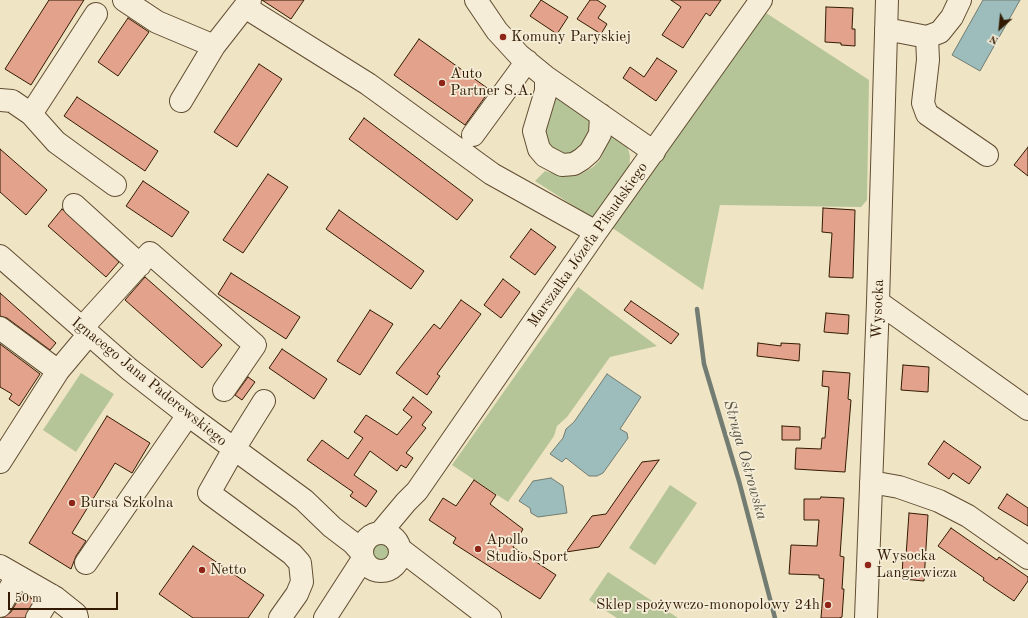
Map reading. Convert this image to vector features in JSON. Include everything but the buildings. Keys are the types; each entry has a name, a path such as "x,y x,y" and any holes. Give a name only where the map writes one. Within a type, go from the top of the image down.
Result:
{"street":[{"path":"124,0 157,22 214,46"},
{"path":"476,0 503,38 527,61 546,77 654,152"},
{"name":"Marszałka Józefa Piłsudskiego","path":"417,491 596,232 761,0"},
{"name":"Wysocka","path":"866,618 872,482 887,0"},
{"path":"886,29 927,38 940,32 952,17 960,0"},
{"path":"181,101 214,46 247,4 368,84 492,174 596,232"},
{"path":"31,114 96,14"},
{"path":"927,38 928,60 923,103 928,114 986,154"},
{"path":"473,135 527,61"},
{"path":"546,77 546,91 534,131 539,149 546,156 562,165 574,164 582,159 590,152 600,134 601,115"},
{"path":"0,100 12,100 31,114 56,142 115,185"},
{"path":"74,205 140,265"},
{"path":"0,462 85,331 150,253 254,346 224,390"},
{"name":"Ignacego Jana Paderewskiego","path":"0,256 129,369 188,415 304,500 332,528 353,543 369,545"},
{"path":"878,302 1028,409"},
{"path":"0,328 58,371"},
{"path":"264,401 209,493 286,550 300,563 302,582 297,594 280,618"},
{"path":"86,562 188,415"},
{"path":"872,482 899,487 939,501 968,516 1028,558"},
{"path":"325,618 369,545 417,491"},
{"path":"332,618 370,579 386,571 398,561 402,531 414,507 417,491"},
{"path":"369,545 392,536 400,547 490,618"},
{"path":"369,545 370,569 415,576 470,603"},
{"path":"0,606 9,571 51,595 76,614 76,618"},
{"path":"37,618 51,595"}],"green space":[{"path":"763,11 869,80 867,200 861,207 720,205 703,290 611,227"},
{"path":"561,95 588,116 591,131 587,143 572,156 560,154 553,149 545,135 546,119 555,98"},
{"path":"611,134 627,145 630,156 629,170 594,219 535,181 545,171 561,176 578,176 593,167 600,160"},
{"path":"578,287 657,346 610,357 567,417 557,426 554,436 508,502 452,465"},
{"path":"81,373 114,394 76,452 43,430"},
{"path":"670,485 697,503 655,565 629,548"},
{"path":"381,541 389,544 392,552 389,560 381,563 373,560 370,552 373,544"},
{"path":"608,572 678,618 617,618 589,600"}],"water":[{"path":"983,0 1020,0 980,71 952,55"},
{"path":"607,374 641,397 620,429 627,433 628,438 603,473 597,476 589,476 566,458 562,462 550,454 563,438 566,429 574,422"},
{"path":"551,478 563,486 567,513 538,517 531,513 530,508 519,501 533,481"}],"waterway":[{"name":"Struga Ostrowska","path":"697,309 704,364 739,481 775,618"}],"place":[{"name":"Komuny Paryskiej","path":"503,37"},
{"name":"Auto Partner S.A.","path":"442,83"},
{"name":"Bursa Szkolna","path":"72,503"},
{"name":"Apollo Studio Sport","path":"478,549"},
{"name":"Wysocka Langiewicza","path":"868,565"},
{"name":"Netto","path":"202,570"},
{"name":"Sklep spożywczo-monopolowy 24h","path":"828,605"}]}
